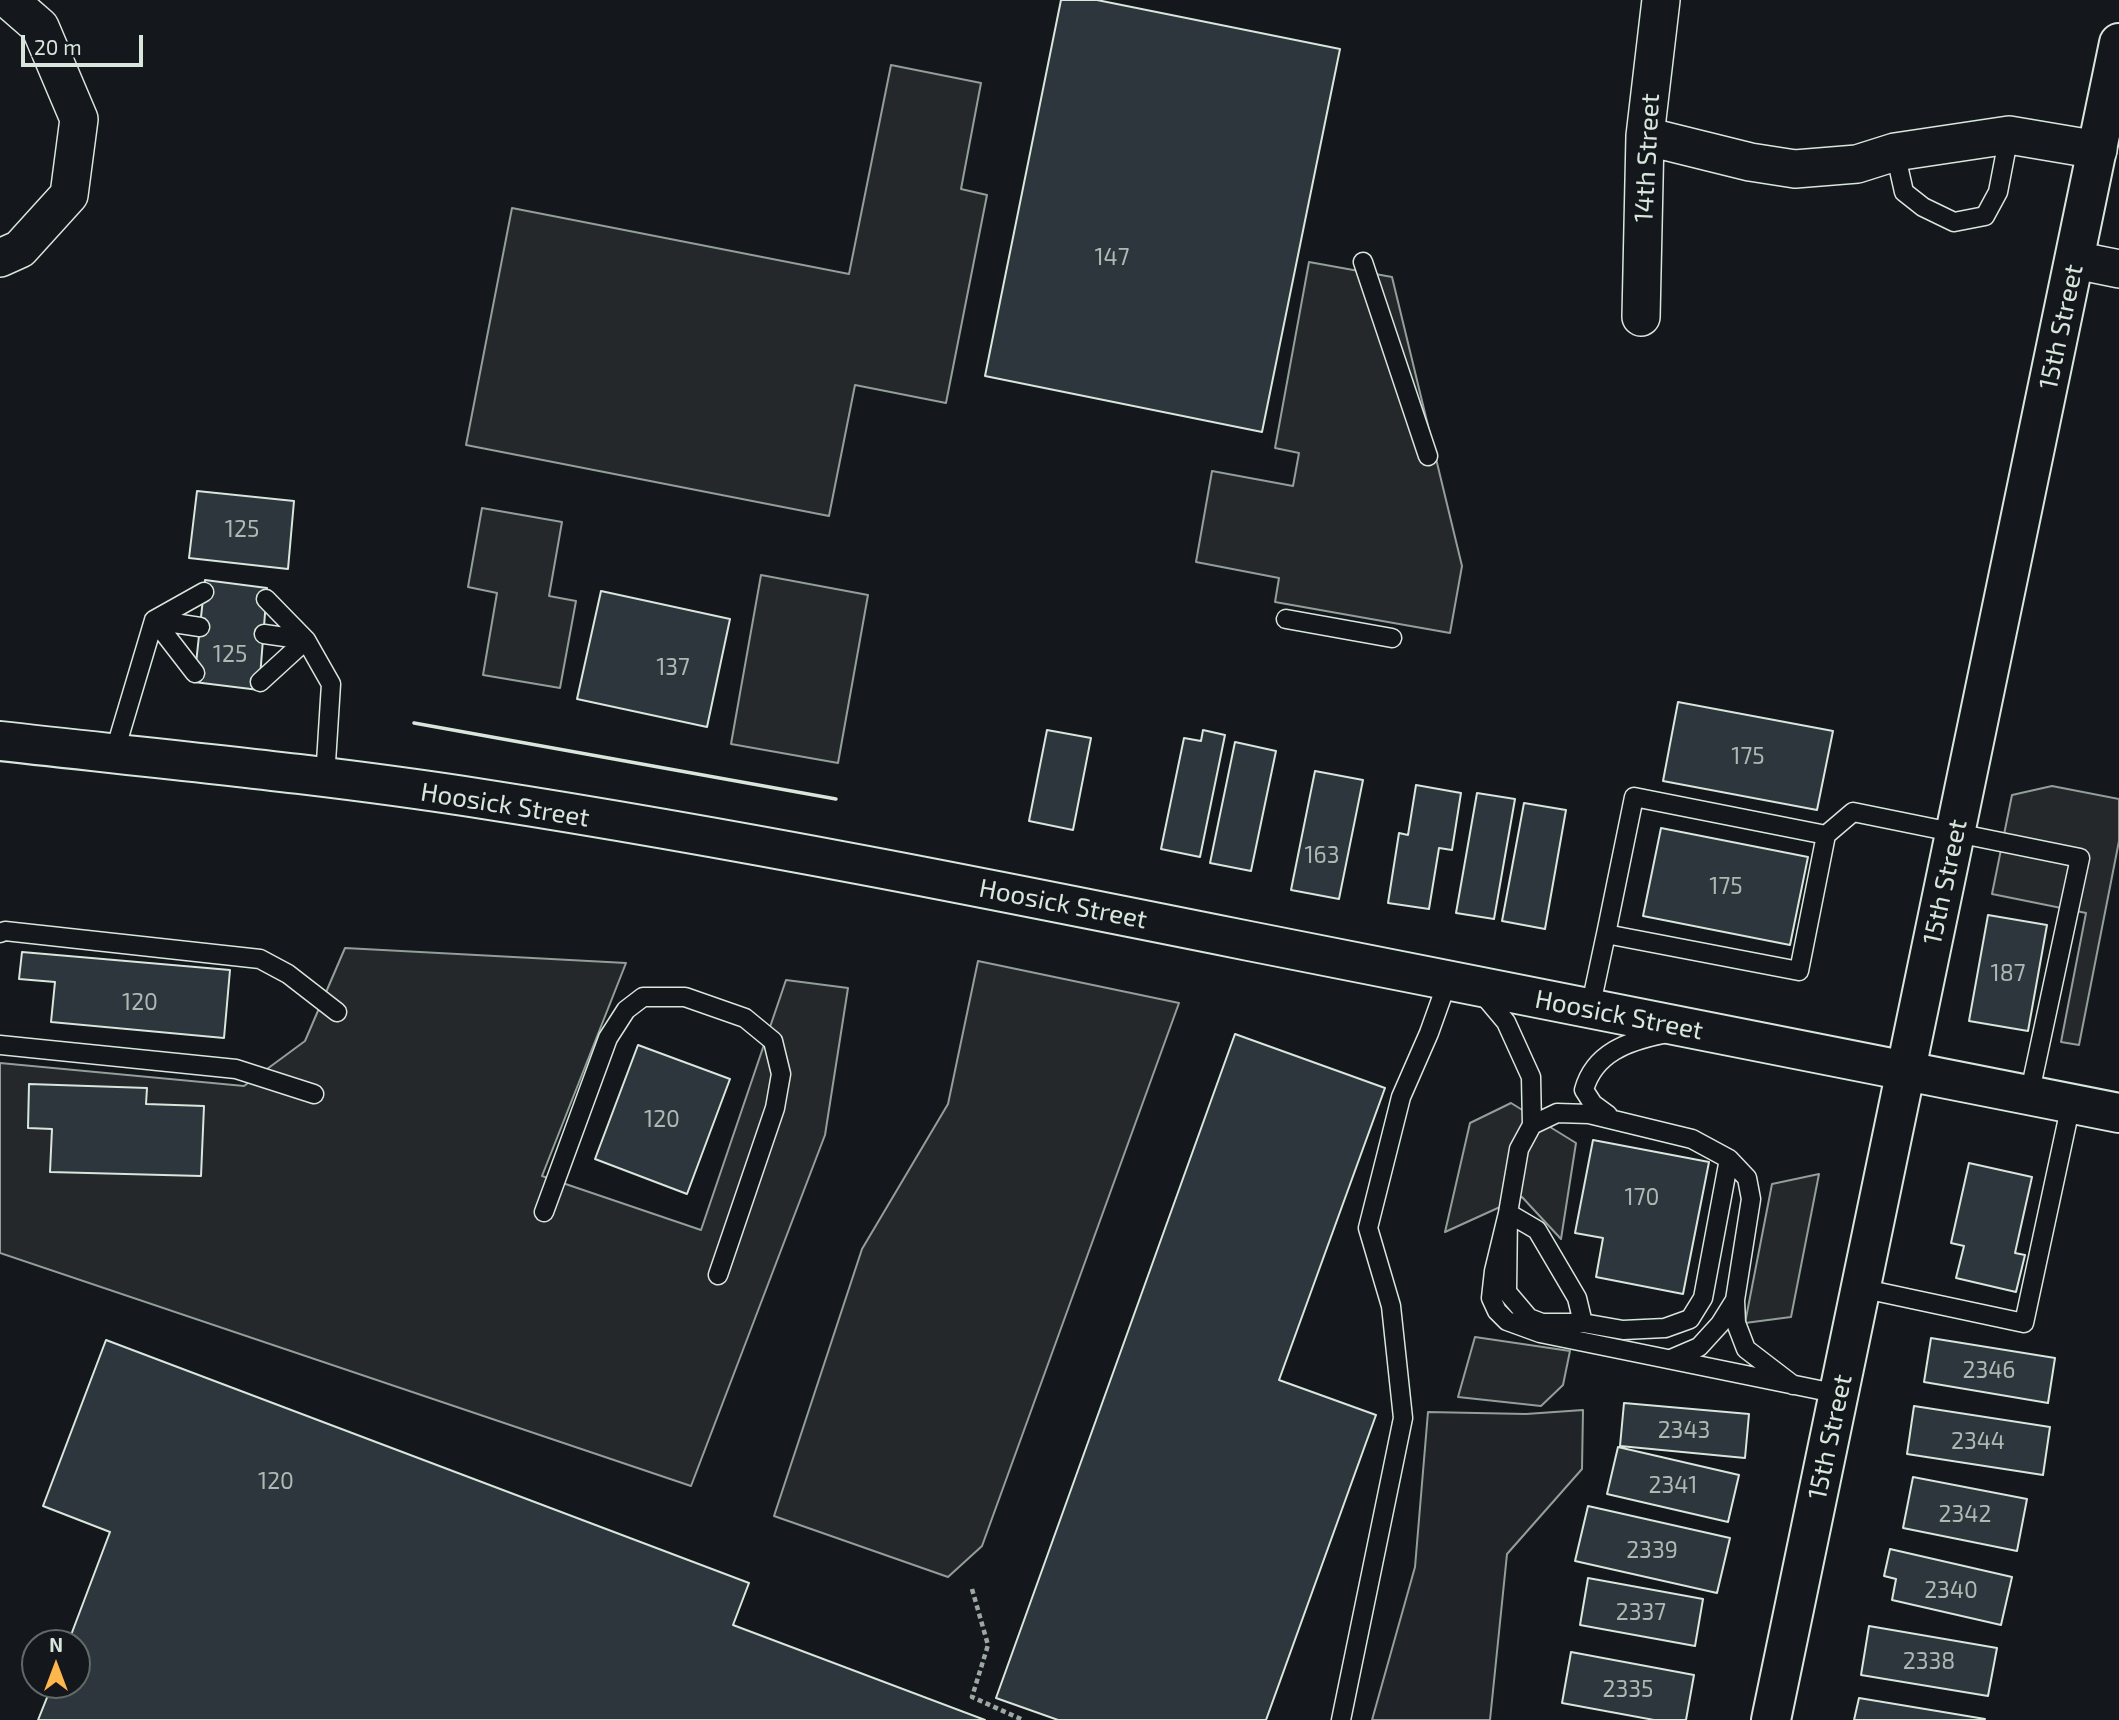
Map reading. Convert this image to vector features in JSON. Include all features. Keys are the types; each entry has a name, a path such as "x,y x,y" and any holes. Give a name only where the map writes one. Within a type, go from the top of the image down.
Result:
{"main road":[{"name":"15th Street","path":"1771,1720 2119,43"},
{"name":"Hoosick Street","path":"0,741 483,799 780,851 2119,1113"}],"street":[{"path":"0,258 20,249 69,195 79,119 40,27 9,0"},
{"name":"14th Street","path":"1641,317 1645,136 1661,0"},
{"path":"1645,136 1750,162 1795,169 1857,164 1895,152 2009,135 2098,150"},
{"path":"2075,260 2119,269"}],"lane":[{"path":"1895,152 1904,192 1923,207 1954,222 1985,216 1998,192 2009,135"},
{"path":"1363,262 1428,456"},
{"path":"114,754 154,620 204,592"},
{"path":"266,599 306,640 331,684 325,778"},
{"path":"1286,619 1392,638"},
{"path":"154,620 200,627"},
{"path":"154,620 195,673"},
{"path":"264,634 306,640"},
{"path":"260,682 306,640"},
{"path":"1590,1009 1634,797 1826,835"},
{"path":"1606,934 1799,971 1826,835 1853,811 2080,858 2029,1096"},
{"path":"0,933 5,931 260,959 288,974 337,1012"},
{"path":"1341,1720 1403,1418 1391,1306 1368,1228 1401,1097 1429,1033 1462,983 1506,1022 1531,1077 1532,1125 1519,1149 1494,1271 1491,1298 1497,1311 1507,1321 1540,1333 1839,1394"},
{"path":"544,1212 608,1038 626,1010 643,997 685,997 744,1018 773,1041 781,1074 775,1108 718,1275"},
{"path":"1614,1119 1593,1104 1584,1090 1591,1071 1609,1054 1636,1039 1687,1028"},
{"path":"0,1045 236,1069 314,1094"},
{"path":"1860,1287 2024,1323 2070,1104"},
{"path":"1532,1125 1557,1113 1589,1114 1692,1139 1729,1159 1747,1178 1751,1199 1735,1300 1736,1324 1746,1349 1793,1385"},
{"path":"1508,1213 1507,1292 1529,1318 1542,1323 1583,1323 1623,1330 1665,1328 1690,1319 1703,1298 1729,1159"},
{"path":"1508,1213 1537,1230 1577,1298 1583,1323"},
{"path":"1671,1359 1699,1347 1720,1324 1735,1300"}],"path":[{"path":"972,1589 988,1645 972,1697 1023,1720"}],"shaded area":[{"path":"891,65 981,83 961,189 987,195 946,403 855,385 829,516 466,445 512,208 849,274"},
{"path":"1309,262 1392,277 1462,566 1450,633 1275,602 1279,578 1196,562 1212,471 1293,486 1299,453 1275,448"},
{"path":"482,508 562,522 549,596 576,601 560,688 483,675 497,593 468,587"},
{"path":"761,575 868,595 838,763 731,744"},
{"path":"2052,786 2119,799 2119,841 2079,1045 2061,1042 2086,913 1992,894 2012,795"},
{"path":"345,948 626,963 542,1176 701,1230 786,980 848,988 825,1135 691,1486 0,1253 0,1063 244,1086 305,1041"},
{"path":"978,961 1179,1003 982,1546 948,1577 774,1516 862,1249 948,1104"},
{"path":"1511,1103 1576,1143 1561,1239 1522,1197 1445,1232 1470,1123"},
{"path":"1819,1174 1791,1317 1745,1323 1772,1184"},
{"path":"1475,1337 1570,1351 1563,1385 1541,1406 1458,1397"},
{"path":"1583,1410 1582,1469 1507,1554 1490,1720 1372,1720 1415,1567 1428,1412 1526,1414"}],"building":[{"path":"1061,0 1097,0 1340,49 1262,432 985,376"},
{"path":"197,491 294,501 288,569 189,558"},
{"path":"205,580 267,588 259,690 194,682"},
{"path":"601,591 730,619 707,727 577,699"},
{"path":"1678,702 1833,731 1817,810 1663,781"},
{"path":"1047,730 1091,738 1073,830 1029,821"},
{"path":"1203,730 1225,735 1200,857 1161,849 1184,738 1201,741"},
{"path":"1235,742 1276,751 1251,871 1210,863"},
{"path":"1315,771 1363,780 1339,899 1291,890"},
{"path":"1416,785 1461,793 1452,850 1439,848 1429,909 1388,903 1399,833 1408,835"},
{"path":"1477,793 1515,799 1494,919 1456,913"},
{"path":"1524,803 1566,810 1545,929 1502,921"},
{"path":"1661,828 1808,857 1790,945 1643,916"},
{"path":"1988,915 2047,925 2028,1031 1969,1021"},
{"path":"22,952 230,970 224,1038 51,1022 55,982 19,979"},
{"path":"1235,1034 1385,1088 1279,1380 1376,1415 1266,1720 1058,1720 996,1698"},
{"path":"638,1045 730,1079 687,1194 595,1159"},
{"path":"29,1084 147,1088 146,1104 204,1106 201,1176 50,1172 52,1129 28,1128"},
{"path":"1593,1140 1709,1162 1683,1294 1596,1277 1603,1238 1575,1233"},
{"path":"1969,1163 2032,1177 2015,1253 2025,1255 2016,1292 1956,1278 1964,1246 1951,1243"},
{"path":"1931,1338 2055,1358 2048,1403 1924,1382"},
{"path":"106,1340 749,1583 733,1625 985,1720 38,1720 46,1699 91,1699 91,1629 73,1629 110,1532 43,1506"},
{"path":"1624,1403 1749,1414 1745,1458 1620,1446"},
{"path":"1914,1406 2050,1427 2043,1475 1907,1454"},
{"path":"1618,1447 1739,1475 1728,1522 1607,1494"},
{"path":"1913,1477 2027,1499 2017,1551 1903,1528"},
{"path":"1588,1506 1730,1538 1717,1593 1575,1561"},
{"path":"1890,1549 2012,1577 2001,1625 1892,1600 1896,1579 1884,1576"},
{"path":"1588,1578 1703,1599 1695,1646 1580,1625"},
{"path":"1869,1626 1997,1648 1988,1696 1861,1675"},
{"path":"1571,1652 1694,1675 1686,1720 1654,1720 1562,1703"},
{"path":"1859,1698 1985,1719 1854,1720"}],"wall":[{"path":"414,723 836,799"}]}
